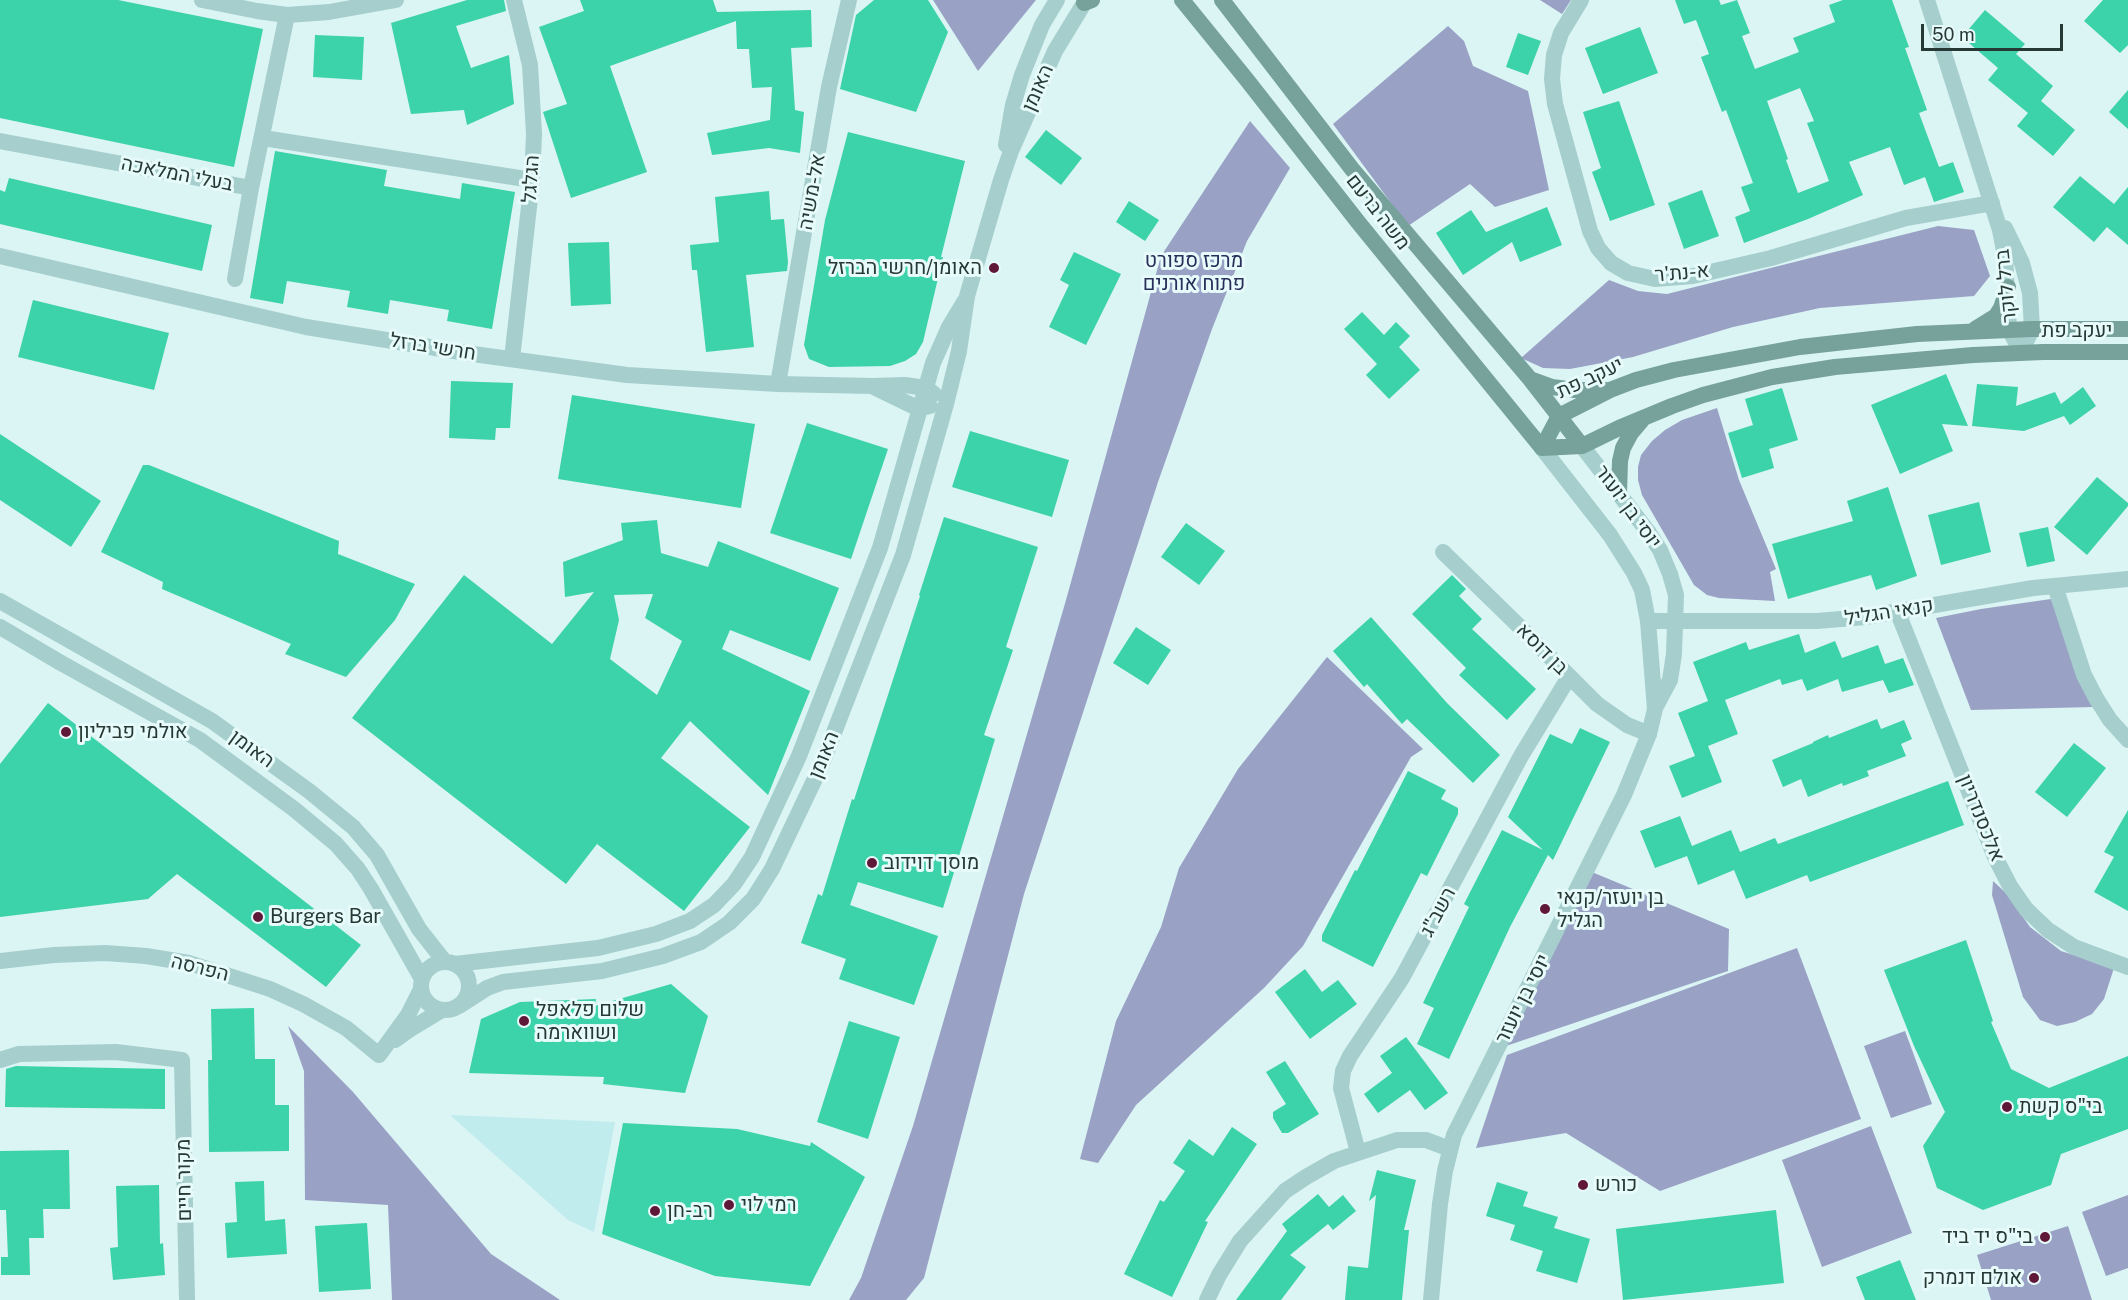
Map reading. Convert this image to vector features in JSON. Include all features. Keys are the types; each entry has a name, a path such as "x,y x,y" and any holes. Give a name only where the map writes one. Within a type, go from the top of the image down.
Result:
{"main road":[{"name":"משה ברעם","path":"1182,0 1358,222 1542,448"},
{"name":"משה ברעם","path":"1222,0 1353,169 1530,379 1582,446"},
{"path":"1970,331 1983,326 1996,316 2008,287"},
{"name":"יעקב פת","path":"1542,448 1559,416 1610,390 1674,370 1800,347 1874,338 2009,329 2128,329"},
{"name":"יעקב פת","path":"1542,448 1582,446 1647,415 1703,395 1772,377 1906,359 2021,352 2128,352"},
{"path":"1530,379 1552,387 1575,390 1610,390"},
{"path":"1619,493 1620,461 1623,448 1631,433 1647,415"}],"street":[{"path":"202,0 287,15 329,12 396,0"},
{"name":"הגלגל","path":"512,359 532,180 534,134 530,65 514,0"},
{"name":"אל-משיה","path":"778,384 829,87 849,0"},
{"name":"האומן","path":"1001,180 1013,105 1022,75 1041,25 1056,0"},
{"name":"א-נת'ר","path":"1581,0 1561,33 1554,55 1552,79 1555,104 1590,231 1598,248 1611,262 1628,273 1655,279 1693,276 1771,258 1906,218 1992,203"},
{"name":"ברל לוקר","path":"1927,0 1992,203 2005,256 2009,329 2021,352"},
{"name":"האומן","path":"0,627 200,740 294,809 336,844 358,869 371,889 422,984 428,1003 451,1008 503,982 602,971 663,956 701,942 729,923 753,899 772,869 821,765 903,555 946,404 959,351 967,296 1001,180 1039,84 1055,51 1087,1"},
{"name":"בעלי המלאכה","path":"0,141 251,188 287,15"},
{"path":"262,138 532,180"},
{"path":"235,279 251,188"},
{"name":"ברל לוקר","path":"1992,203 2022,263 2030,293 2032,329 2021,352"},
{"name":"חרשי ברזל","path":"0,256 306,327 512,359 627,375 778,384 905,385 926,388"},
{"name":"האומן","path":"0,601 212,721 309,791 353,827 377,855 419,929 450,963 598,948 656,934 690,921 714,905 734,884 757,846 799,756 880,548 939,349 967,296"},
{"name":"חרשי ברזל","path":"873,386 921,408"},
{"path":"926,388 946,404"},
{"path":"921,408 946,404"},
{"name":"יוסי בן יועזר","path":"1431,1300 1440,1204 1454,1135 1624,795 1649,734 1655,709 1670,680 1674,654 1676,595 1660,550 1582,446"},
{"name":"יוסי בן יועזר","path":"1542,448 1624,555 1641,590 1648,621 1655,709"},
{"name":"בן דוסא","path":"1443,552 1597,704 1627,725 1649,734"},
{"name":"קנאי הגליל","path":"1648,621 1817,621 1898,613 1957,601 2055,586 2128,579"},
{"path":"2055,586 2084,675 2110,720 2128,740"},
{"name":"אלכסנדריון","path":"1898,613 1995,856 2010,886 2026,909 2048,930 2074,947 2128,967"},
{"name":"רשב\"ג","path":"1358,1152 1341,1088 1343,1071 1350,1056 1402,978 1521,756 1569,677"},
{"name":"הפרסה","path":"0,961 54,955 105,953 146,956 189,963 270,989 303,1004 346,1028 379,1055"},
{"path":"450,963 466,974 470,988 464,1001 409,1030 379,1055 408,1015 431,966 450,963"},
{"name":"מקור חיים","path":"0,1060 19,1054 116,1052 182,1060 187,1300"},
{"path":"1207,1300 1240,1241 1285,1191 1334,1161 1397,1140 1426,1140 1450,1149"}],"green space":[{"path":"933,0 1036,0 978,71"},
{"path":"1540,0 1571,0 1562,14"},
{"path":"1448,26 1464,41 1473,66 1528,91 1549,190 1495,207 1470,184 1408,226 1333,124"},
{"name":"מרכז ספורט פתוח אורנים","path":"1250,121 1290,168 1247,241 1212,329 1158,482 1024,894 924,1278 906,1300 849,1300 861,1278 913,1126 1066,600 1161,256"},
{"path":"1938,226 1974,230 1990,276 1974,296 1820,308 1733,327 1633,357 1570,369 1543,368 1521,358 1609,280 1638,291 1667,294"},
{"path":"1717,408 1739,480 1776,569 1770,572 1775,601 1719,598 1707,595 1694,585 1642,495 1638,480 1638,467 1641,455 1652,441 1682,420"},
{"path":"2051,599 2093,707 1971,710 1936,618"},
{"path":"1327,657 1423,749 1411,757 1303,946 1264,988 1136,1105 1098,1163 1080,1159 1116,1021 1161,927 1179,868 1238,769"},
{"path":"1587,870 1729,929 1728,971 1506,1046"},
{"path":"1993,881 2007,894 2030,927 2061,951 2114,968 2104,999 2092,1014 2075,1022 2057,1026 2040,1020 2023,997 1992,895"},
{"path":"1797,948 1861,1119 1660,1191 1566,1133 1476,1148 1507,1055"},
{"path":"288,1026 353,1092 491,1254 560,1300 392,1300 388,1205 305,1200 304,1071"},
{"path":"1905,1031 1932,1104 1891,1118 1864,1046"},
{"path":"1871,1126 1912,1233 1822,1267 1782,1160"},
{"path":"2128,1195 2128,1268 2106,1276 2082,1212"},
{"name":"אולם דנמרק","path":"2068,1226 2092,1300 1991,1300 1977,1255"}],"shaded area":[{"path":"450,1115 615,1122 594,1232 568,1220"}],"building":[{"path":"0,0 118,0 263,29 234,167 0,118"},
{"path":"467,0 504,0 506,11 456,26 471,68 509,55 514,104 467,125 464,110 411,114 391,23"},
{"path":"580,0 713,0 717,12 811,10 812,47 791,48 795,110 804,112 800,153 769,148 712,155 707,133 770,120 772,87 752,88 749,49 737,49 736,21 610,66 647,172 571,198 543,112 567,104 539,27 584,11"},
{"path":"874,0 928,0 948,32 916,112 840,89 856,15"},
{"path":"1675,0 1719,0 1721,5 1737,0 1750,33 1742,36 1755,69 1799,52 1793,38 1835,22 1829,5 1843,0 1892,0 1909,47 1905,48 1927,110 1919,113 1939,167 1953,162 1964,192 1934,202 1925,177 1904,185 1890,147 1849,162 1863,195 1744,243 1735,217 1750,211 1741,187 1753,183 1726,110 1722,112 1701,57 1709,54 1696,20 1684,24","holes":["1800,88 1814,121 1807,123 1829,181 1798,193 1767,101"]},
{"path":"2103,0 2128,0 2128,45 2120,53 2084,21"},
{"path":"1985,10 2025,44 2016,54 2053,86 2041,101 2075,130 2053,156 2017,126 2028,113 1988,80 1998,68 1962,37"},
{"path":"1640,27 1658,73 1603,94 1585,48"},
{"path":"1518,33 1541,41 1528,75 1506,67"},
{"path":"315,35 364,37 362,80 313,77"},
{"path":"2128,90 2128,129 2109,112"},
{"path":"1619,101 1655,205 1610,221 1592,172 1601,168 1583,112"},
{"path":"1046,130 1082,158 1061,185 1025,157"},
{"path":"848,132 965,161 923,342 916,354 890,366 829,367 809,359 804,345 825,220"},
{"path":"275,151 387,170 384,186 460,199 462,183 515,192 492,329 447,321 449,310 390,300 388,314 347,307 350,291 287,281 283,304 250,298"},
{"path":"2080,176 2114,204 2128,187 2128,245 2107,227 2094,242 2053,207"},
{"path":"9,178 212,225 202,271 0,224 0,190 5,192"},
{"path":"1702,190 1719,236 1684,249 1668,203"},
{"path":"769,191 771,220 784,219 787,271 746,275 754,347 706,352 697,270 692,270 690,245 719,242 715,197"},
{"path":"1129,201 1159,220 1145,241 1116,222"},
{"path":"1547,207 1562,245 1520,262 1512,242 1463,275 1436,233 1471,210 1486,232"},
{"path":"609,242 611,304 571,306 568,243"},
{"path":"1074,252 1121,274 1086,345 1049,327 1069,285 1060,280"},
{"path":"33,300 169,333 154,390 18,357"},
{"path":"1362,312 1384,335 1396,322 1410,336 1399,347 1420,370 1389,399 1366,375 1377,364 1344,329"},
{"path":"1946,374 1968,426 1942,424 1953,451 1900,474 1871,405"},
{"path":"451,381 513,383 510,428 496,428 495,440 449,438"},
{"path":"1977,384 2018,387 2016,406 2055,392 2061,404 2083,387 2096,406 2070,425 2064,416 2024,431 1972,426"},
{"path":"1782,388 1798,440 1769,449 1774,468 1742,478 1728,433 1753,425 1745,399"},
{"path":"572,395 755,424 741,508 558,479"},
{"path":"807,423 888,449 851,559 770,533"},
{"path":"970,431 1069,460 1052,517 952,487"},
{"path":"0,434 101,501 71,547 0,500"},
{"path":"143,465 149,465 339,541 338,554 415,584 395,620 346,677 285,654 291,644 162,589 163,582 101,552"},
{"path":"2097,477 2128,503 2128,506 2087,555 2054,527"},
{"path":"1888,487 1917,576 1876,590 1871,575 1788,599 1772,544 1853,521 1847,501"},
{"path":"1979,502 1991,552 1941,565 1928,515"},
{"path":"944,517 1038,547 1006,647 1013,650 984,735 995,739 943,908 858,882 850,905 938,936 914,1005 839,979 846,959 801,943 818,894 822,896"},
{"path":"657,520 661,553 708,567 718,541 839,588 810,661 730,630 722,649 810,691 768,795 690,721 661,758 750,827 684,911 597,844 566,884 352,718 464,575 552,644 594,592 565,597 563,562 623,540 621,523","holes":["653,594 645,618 682,641 657,695 610,659 619,620 614,595"]},
{"path":"1186,523 1225,551 1199,585 1161,557"},
{"path":"2048,527 2055,561 2027,567 2019,533"},
{"path":"1452,575 1466,589 1459,596 1482,619 1472,629 1536,689 1507,720 1459,675 1466,668 1412,614"},
{"path":"1371,617 1447,703 1500,755 1473,783 1407,719 1402,724 1367,684 1364,687 1333,651"},
{"path":"1136,627 1171,650 1148,685 1113,663"},
{"path":"1799,634 1805,653 1835,641 1842,658 1878,645 1885,664 1903,658 1914,685 1889,693 1883,680 1842,692 1838,679 1807,691 1802,679 1782,685 1780,679 1725,700 1738,734 1708,746 1722,782 1682,798 1669,766 1695,756 1678,713 1708,701 1693,662 1746,642 1749,650"},
{"path":"48,703 361,945 326,987 177,874 148,899 0,917 0,764"},
{"path":"1877,719 1881,729 1904,720 1912,739 1901,744 1906,756 1867,771 1869,776 1843,786 1842,783 1808,797 1801,779 1783,787 1772,760 1828,735 1829,738"},
{"path":"1580,728 1610,742 1553,860 1548,855 1510,927 1449,1059 1417,1044 1434,1008 1423,1003 1469,907 1464,904 1502,830 1543,850 1508,817 1550,734 1572,744"},
{"path":"2074,743 2106,768 2067,817 2035,792"},
{"path":"1408,771 1446,790 1441,799 1458,808 1458,814 1427,876 1421,873 1373,967 1322,941 1322,935"},
{"path":"1948,781 1964,825 1810,882 1807,875 1746,899 1734,870 1698,885 1687,856 1655,868 1640,831 1680,816 1692,846 1731,830 1740,852 1775,838 1778,844"},
{"path":"2128,810 2128,911 2094,892 2114,857 2104,852"},
{"path":"1966,940 1993,1021 1991,1022 2011,1069 2049,1088 2128,1056 2128,1129 2061,1154 2051,1185 1983,1210 1937,1188 1923,1146 1945,1112 1914,1046 1884,970"},
{"path":"1305,969 1322,992 1338,980 1357,1004 1310,1039 1275,992"},
{"path":"671,984 708,1016 685,1093 603,1084 604,1077 469,1073 481,1019 520,1002 596,999 595,1006"},
{"path":"254,1008 255,1059 275,1059 275,1105 289,1105 289,1151 209,1152 208,1060 212,1060 211,1009"},
{"path":"849,1021 900,1037 868,1139 817,1122"},
{"path":"1406,1037 1448,1093 1425,1110 1410,1090 1378,1113 1364,1094 1392,1073 1380,1056"},
{"path":"1285,1061 1319,1114 1288,1133 1282,1133 1273,1118 1273,1112 1286,1104 1266,1072"},
{"path":"16,1066 165,1069 165,1109 5,1107 6,1069"},
{"name":"רמי לוי","path":"623,1123 737,1129 810,1146 811,1142 865,1177 810,1286 715,1276 602,1234"},
{"path":"1232,1127 1257,1144 1205,1221 1208,1222 1172,1297 1124,1274 1160,1200 1164,1202 1185,1171 1173,1163 1189,1139 1213,1156"},
{"path":"69,1150 70,1209 43,1209 44,1238 29,1238 30,1275 1,1275 1,1257 8,1257 6,1210 0,1210 0,1151"},
{"path":"1377,1170 1416,1180 1404,1230 1409,1230 1402,1300 1345,1300 1348,1266 1368,1268 1376,1195 1369,1201"},
{"path":"264,1181 265,1221 285,1219 287,1254 227,1258 225,1223 237,1222 235,1182"},
{"path":"1497,1182 1528,1192 1523,1206 1558,1217 1554,1228 1590,1239 1577,1283 1536,1271 1543,1251 1510,1240 1515,1225 1486,1216"},
{"path":"159,1185 160,1244 163,1243 165,1275 113,1280 110,1248 118,1247 116,1186"},
{"path":"1318,1194 1329,1207 1343,1195 1356,1211 1333,1230 1328,1224 1290,1255 1306,1267 1281,1300 1236,1300 1287,1231 1282,1224"},
{"path":"1776,1210 1784,1283 1623,1300 1616,1229"},
{"path":"367,1223 371,1289 319,1292 315,1226"},
{"path":"1900,1260 1916,1300 1865,1300 1856,1277"}],"place":[{"name":"האומן/חרשי הברזל","path":"994,268"},
{"name":"אולמי פביליון","path":"66,732"},
{"name":"מוסך דוידוב","path":"872,863"},
{"name":"בן יועזר/קנאי הגליל","path":"1545,909"},
{"name":"Burgers Bar","path":"258,917"},
{"name":"שלום פלאפל ושווארמה","path":"524,1021"},
{"name":"בי\"ס קשת","path":"2007,1107"},
{"name":"כורש","path":"1583,1185"},
{"name":"רמי לוי","path":"729,1205"},
{"name":"רב-חן","path":"655,1211"},
{"name":"בי\"ס יד ביד","path":"2045,1237"},
{"name":"אולם דנמרק","path":"2034,1278"}]}
